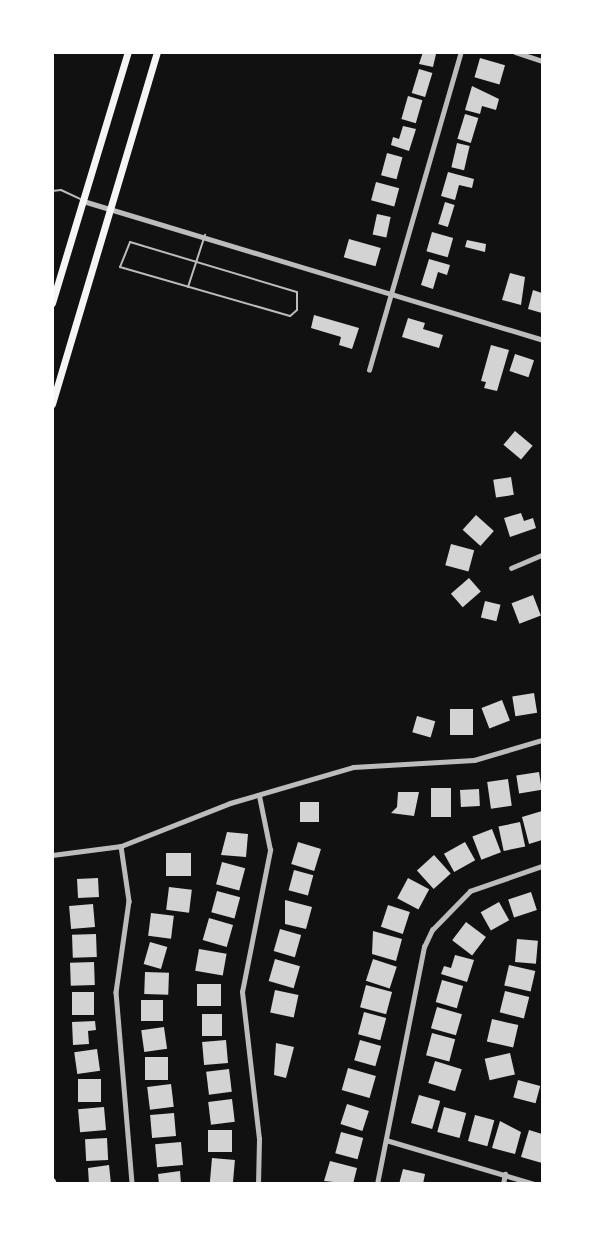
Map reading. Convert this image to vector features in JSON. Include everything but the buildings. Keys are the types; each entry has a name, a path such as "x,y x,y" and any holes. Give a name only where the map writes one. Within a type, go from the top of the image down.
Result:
{"main road":[{"path":"52,303 128,52"},
{"path":"52,404 157,52"}],"street":[{"path":"369,370 461,52"},
{"path":"515,52 542,61"},
{"path":"83,201 205,235 542,340"},
{"path":"510,568 542,555"},
{"path":"52,855 121,846 259,796 353,767 474,760 542,740"},
{"path":"258,1184 259,1139 242,992 270,850 259,796"},
{"path":"121,846 129,901 116,992 132,1184"},
{"path":"377,1184 424,947 432,930 470,891 541,867 542,876"},
{"path":"386,1140 535,1184"},
{"path":"503,1184 505,1174"}],"lane":[{"path":"52,191 61,190 83,201"},
{"path":"188,287 205,235"},
{"path":"125,244 196,262 296,292 300,296 297,310 290,316 120,267 125,244"}]}
